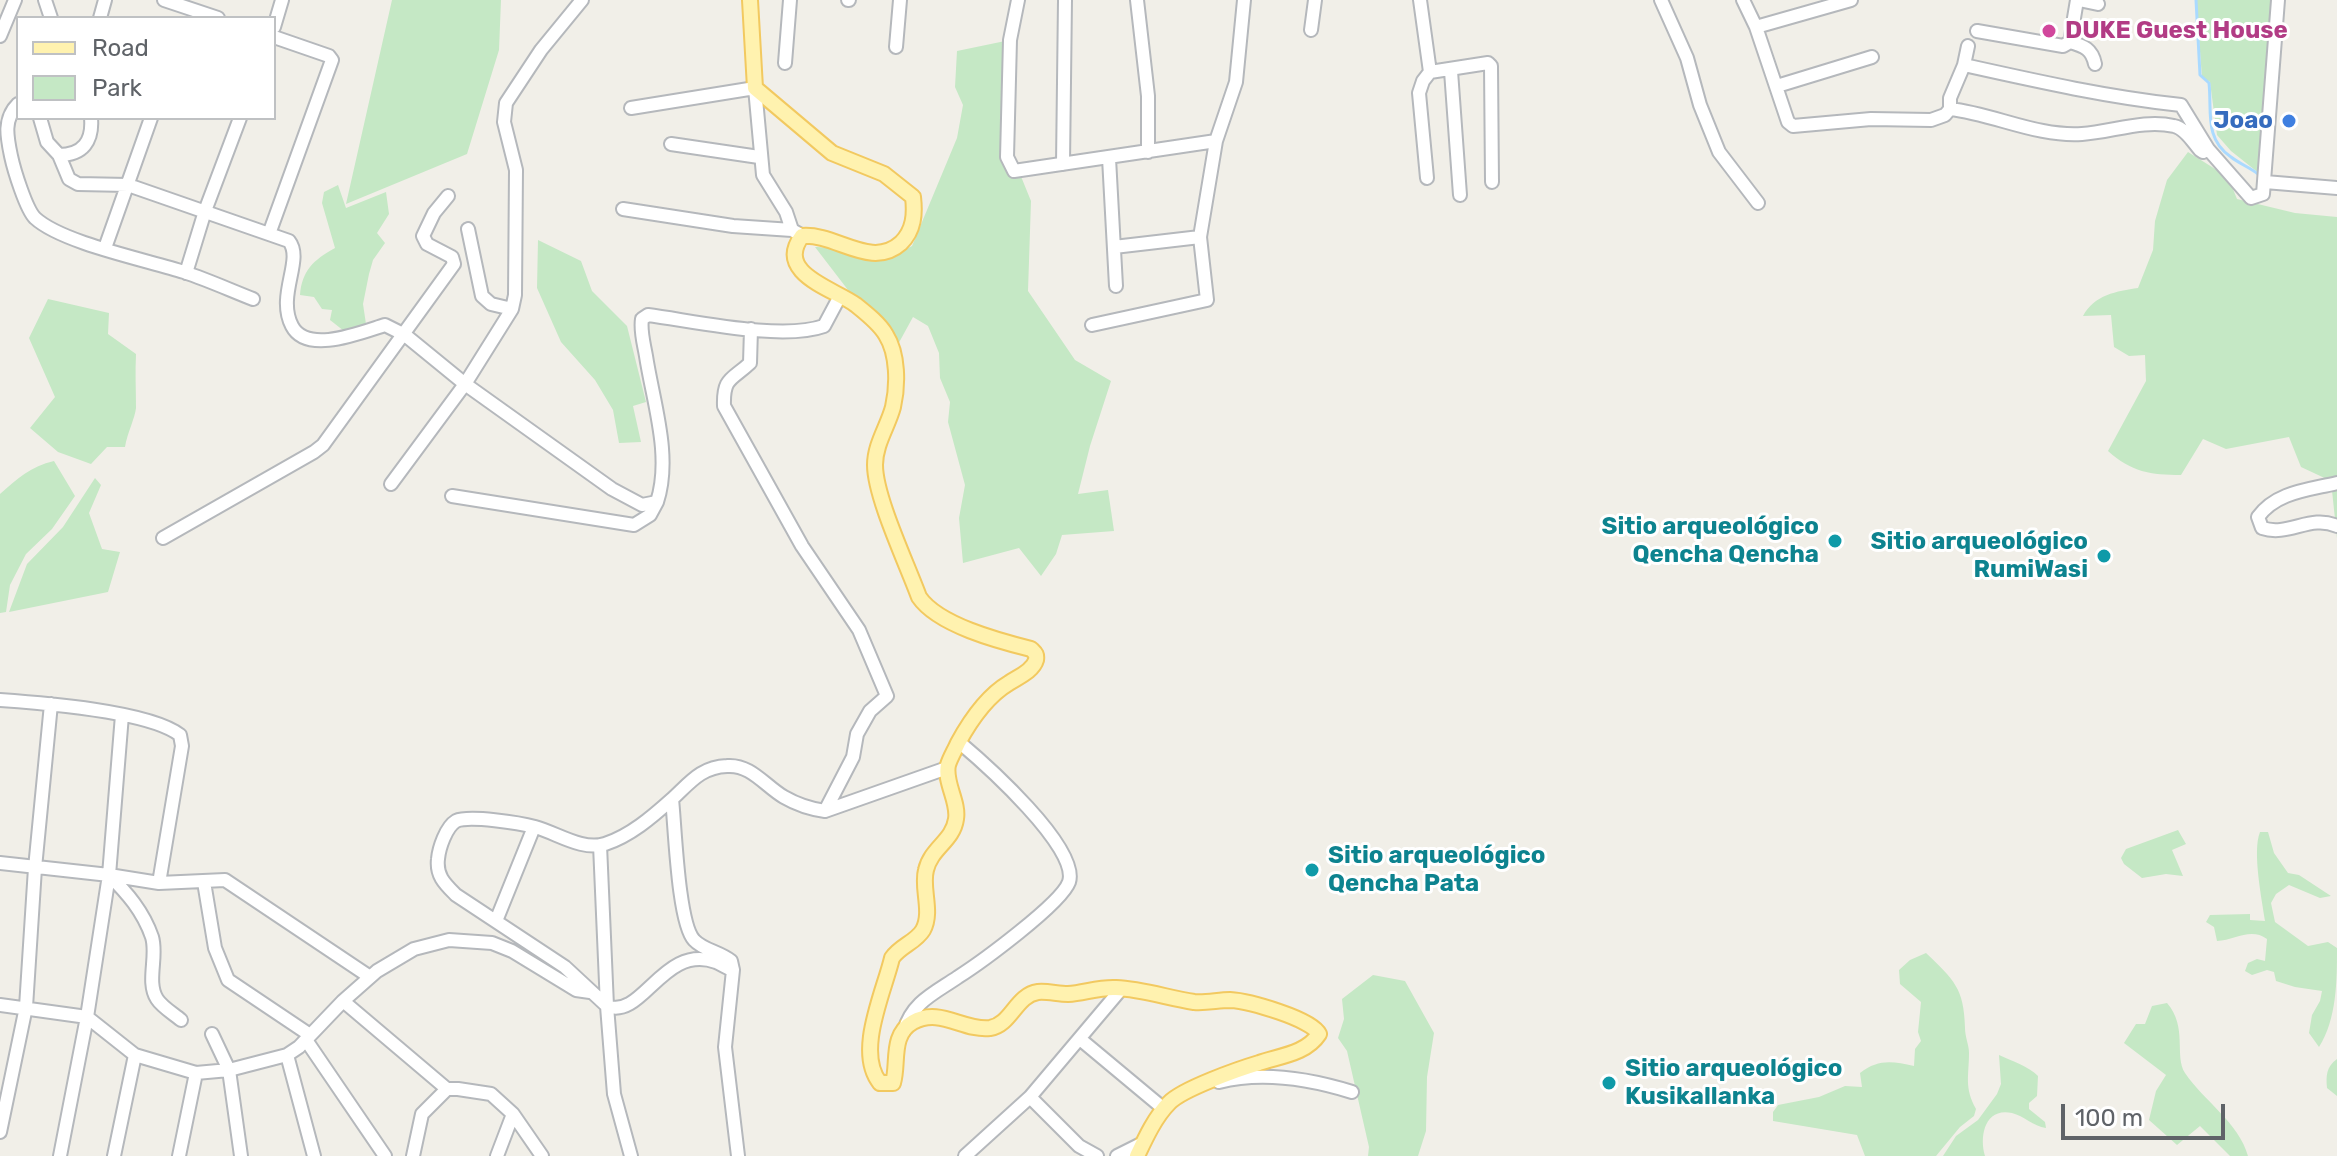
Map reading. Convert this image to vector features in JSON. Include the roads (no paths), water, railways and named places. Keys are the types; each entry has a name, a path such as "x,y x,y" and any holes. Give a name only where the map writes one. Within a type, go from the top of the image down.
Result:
{"main road":[{"path":"750,0 754,84 832,153 884,174 913,197 915,212 906,238 895,248 870,255 813,235 797,233 794,252 811,281 855,305 880,328 894,356 893,405 875,464 877,486 919,597 929,610 938,615 992,638 1031,649 1036,660 1027,672 997,691 981,708 947,768 957,812 956,824 926,865 923,882 927,919 923,931 898,949 892,958 872,1034 871,1055 875,1076 880,1083 893,1083 897,1041 912,1023 933,1016 990,1028 1003,1022 1029,995 1041,992 1071,994 1102,987 1196,1002 1229,1000 1249,1003 1310,1023 1318,1030 1314,1042 1303,1049 1258,1063 1169,1102 1140,1149"}],"street":[{"path":"0,36 15,0"},
{"path":"164,0 188,13"},
{"path":"276,20 282,0"},
{"path":"391,484 465,384 512,309 515,295 516,170 504,122 506,103 541,50 582,0"},
{"path":"785,63 790,0"},
{"path":"896,47 900,0"},
{"path":"1018,0 1010,40 1007,157 1014,171 1216,141"},
{"path":"1063,164 1065,0"},
{"path":"1137,0 1148,96 1148,152"},
{"path":"1092,325 1207,300 1200,237 1216,141 1236,82 1244,0"},
{"path":"1311,30 1315,0"},
{"path":"1420,0 1430,72 1419,93 1427,178"},
{"path":"1661,0 1687,58 1700,105 1719,152 1758,203"},
{"path":"1743,0 1756,27 1788,122 1799,127 1871,119 1931,120 1942,116 1950,109 1950,98 1964,65 1968,46"},
{"path":"1756,27 1851,0"},
{"path":"2068,43 2078,0 2098,4"},
{"path":"1964,65 2145,103 2181,105 2208,149 2251,198 2263,194 2265,182 2278,0"},
{"path":"1977,31 2058,46 2068,43 2087,48 2095,64"},
{"path":"269,234 332,60 329,56 276,38"},
{"path":"1777,86 1872,57"},
{"path":"1430,72 1488,63 1491,66 1492,182"},
{"path":"1451,71 1460,195"},
{"path":"631,108 754,84 763,175 797,233"},
{"path":"16,107 7,121 7,138 12,163 32,215 58,232 186,273 253,299"},
{"path":"1950,109 2001,122 2081,134 2116,128 2172,125 2182,129 2203,152 2208,149"},
{"path":"41,120 47,142 59,155 69,179 78,184 128,185 289,241 294,248 285,300 288,318 295,331 311,340 322,341 385,325 405,335 465,384 612,489 642,505 657,502"},
{"path":"59,155 84,148 91,136 91,120"},
{"path":"105,248 150,120"},
{"path":"186,273 205,211 239,120"},
{"path":"671,144 759,157"},
{"path":"1109,158 1116,286"},
{"path":"2265,182 2337,188"},
{"path":"163,538 323,445 454,264 452,257 427,244 423,236 425,228 448,196"},
{"path":"623,209 797,233"},
{"path":"468,229 482,296 491,304 512,309"},
{"path":"1114,247 1200,237"},
{"path":"452,496 634,525 650,515 662,486 659,421 642,319 648,315 751,329 815,329 828,321 840,296"},
{"path":"751,329 750,363 729,378 723,390 724,406 802,546 859,630 887,696 870,711 857,734 853,757 825,811"},
{"path":"2337,483 2285,495 2269,504 2258,517 2262,528 2275,532 2312,522 2337,526"},
{"path":"0,700 122,715 172,728 180,735 182,746 159,883"},
{"path":"0,1132 26,1007 35,868 51,704"},
{"path":"60,1156 87,1017 109,875 122,715"},
{"path":"904,1031 908,1016 917,1004 964,973 1038,916 1069,882 1070,867 1063,850 1040,818 959,742"},
{"path":"733,970 714,961 686,962 663,973 626,1007 614,1009 607,1006 565,967 456,895 442,881 438,871 438,855 448,830 455,822 468,818 534,827 578,843 600,845 622,838 672,799 697,774 713,767 730,765 749,770 784,797 825,811 947,768"},
{"path":"672,799 683,906 690,936 731,961 733,970 725,1047 738,1156"},
{"path":"496,921 534,827"},
{"path":"600,845 614,1094 631,1156"},
{"path":"0,863 159,883 225,880 370,977"},
{"path":"109,875 135,902 151,936 155,953 153,986 157,999 181,1020"},
{"path":"204,882 215,948 228,980 308,1038 385,1156"},
{"path":"0,1005 87,1017 135,1055 196,1073 229,1070 287,1055 370,977 400,956 449,940 492,943 512,951 576,990 590,992"},
{"path":"965,1156 1030,1097 1122,988"},
{"path":"343,1001 447,1089 491,1094 513,1114 542,1156"},
{"path":"212,1034 229,1070 241,1156"},
{"path":"1080,1039 1164,1109"},
{"path":"114,1156 135,1055"},
{"path":"287,1055 314,1156"},
{"path":"179,1156 196,1073"},
{"path":"1193,1089 1228,1080 1268,1077 1334,1086 1352,1092"},
{"path":"413,1156 422,1114 447,1089"},
{"path":"1030,1097 1079,1146 1097,1156"},
{"path":"497,1156 513,1114"},
{"path":"1117,1156 1140,1149"}],"waterway":[{"path":"2196,0 2200,75 2209,83 2213,133 2222,150 2258,174"}],"place":[{"name":"DUKE Guest House","path":"2049,31"},
{"name":"Joao","path":"2289,121"},
{"name":"Sitio arqueológico Qencha Qencha","path":"1835,541"},
{"name":"Sitio arqueológico RumiWasi","path":"2104,556"},
{"name":"Sitio arqueológico Qencha Pata","path":"1312,870"},
{"name":"Sitio arqueológico Kusikallanka","path":"1609,1083"}]}
